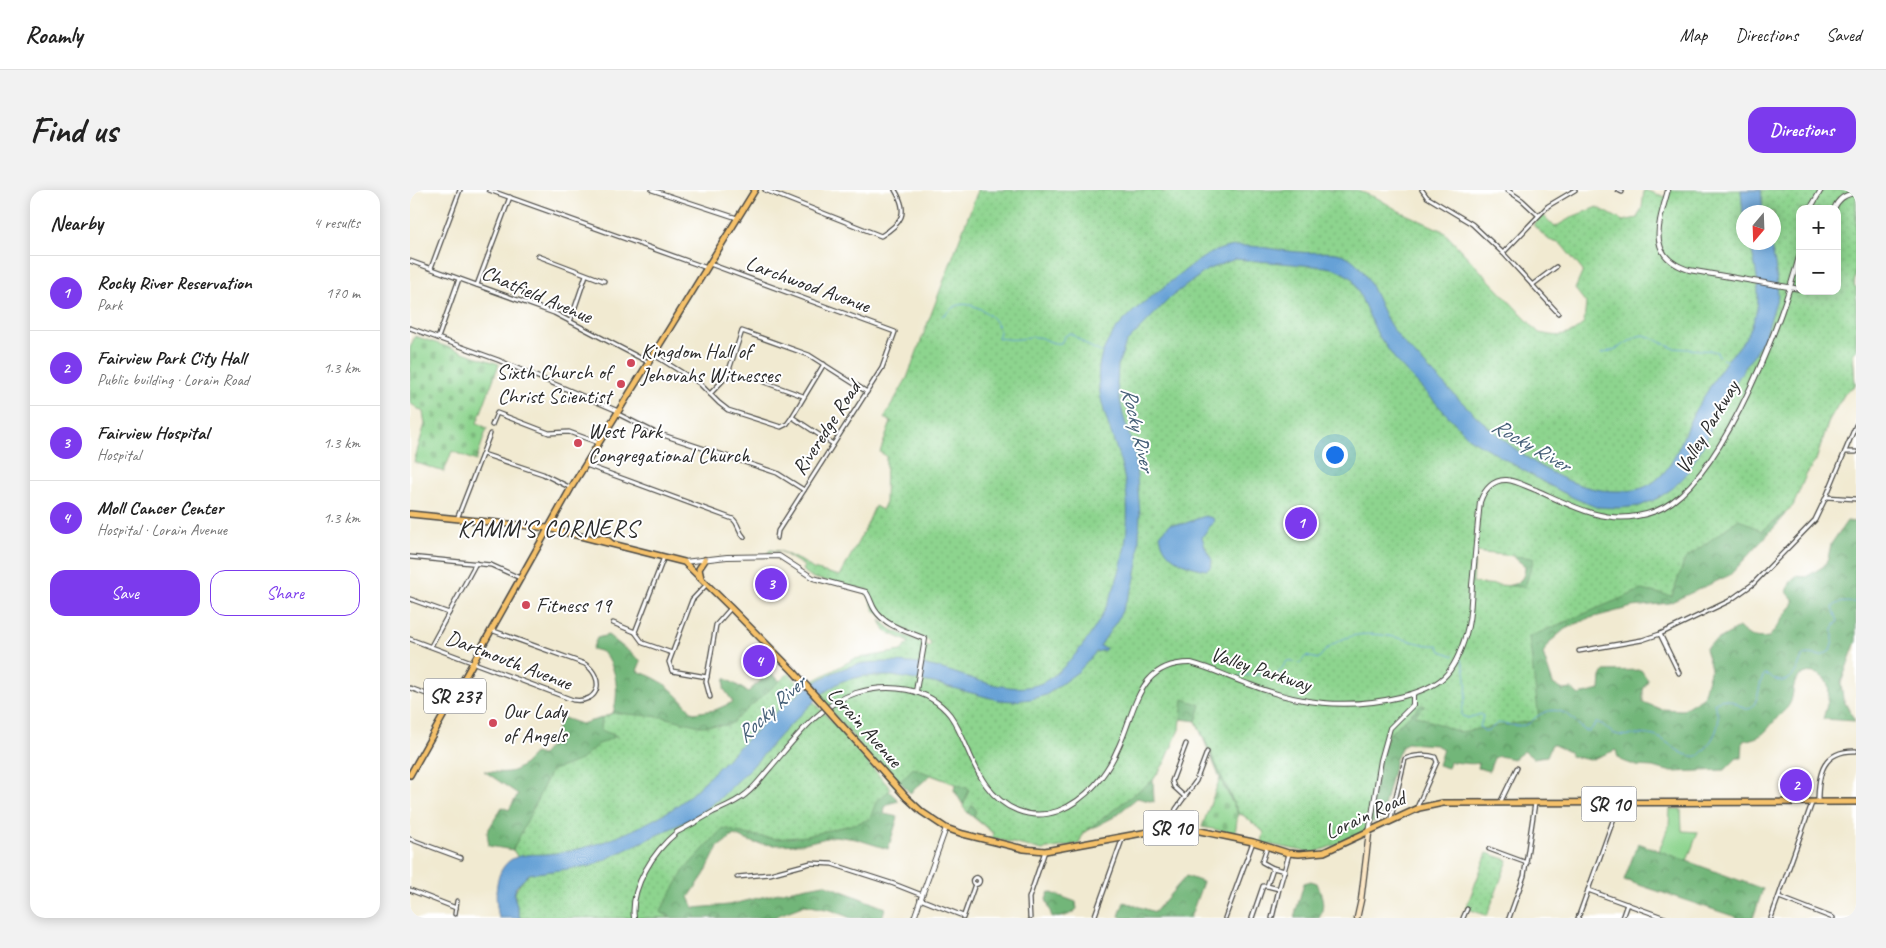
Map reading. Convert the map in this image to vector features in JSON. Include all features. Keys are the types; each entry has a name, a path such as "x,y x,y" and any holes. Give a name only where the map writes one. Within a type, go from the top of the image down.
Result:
{"main road":[{"name":"SR 237","path":"410,774 571,488 754,190"},
{"name":"Lorain Avenue","path":"410,514 548,528 684,562 794,672 906,797"},
{"path":"701,578 699,569 705,560"},
{"name":"Lorain Road","path":"906,797 922,812 946,828 1024,850 1045,851 1170,828 1192,829 1253,842 1290,853 1309,854 1324,852 1369,833 1419,808 1443,804 1856,802"},
{"path":"1357,918 1369,833"}],"street":[{"path":"431,268 460,190"},
{"name":"Larchwood Avenue","path":"489,190 497,191 895,332"},
{"path":"652,190 738,218"},
{"path":"765,190 881,236 898,225 901,218 903,204 895,190"},
{"path":"1422,190 1427,197 1472,224 1503,253 1558,313"},
{"path":"1507,190 1522,200 1538,215"},
{"path":"1503,253 1554,200 1567,192 1575,190"},
{"path":"1668,190 1658,230 1661,246 1669,259 1689,270 1796,289"},
{"path":"1812,205 1820,190"},
{"path":"1836,205 1845,196 1856,193"},
{"path":"477,285 510,197"},
{"path":"538,256 604,281"},
{"name":"Chatfield Avenue","path":"410,261 554,313 649,363"},
{"path":"1532,285 1556,267"},
{"name":"Valley Parkway","path":"634,918 636,896 644,873 660,848 677,832 745,795 817,716 832,704 857,693 888,688 916,691 936,702 949,714 960,732 985,784 993,793 1010,807 1037,815 1048,814 1068,807 1094,786 1108,768 1118,749 1138,695 1145,682 1162,668 1171,665 1181,662 1191,663 1270,691 1328,704 1368,704 1412,694 1433,686 1444,678 1459,653 1466,632 1480,502 1483,493 1488,487 1501,481 1516,482 1584,510 1608,517 1630,518 1644,515 1659,510 1672,502 1692,483 1727,432 1766,352 1796,267"},
{"path":"570,322 586,275"},
{"path":"438,338 459,278"},
{"path":"410,328 498,360 618,413 654,432 777,473 804,490"},
{"path":"710,394 727,376 742,331 809,355 867,392"},
{"name":"Riveredge Road","path":"777,538 778,531 882,368 895,332"},
{"path":"654,355 699,383 728,410 781,427 792,417 824,364"},
{"path":"764,382 804,396"},
{"path":"492,426 496,414 550,433 569,432 599,443"},
{"path":"792,417 833,444"},
{"path":"1579,651 1642,640 1660,634 1729,601 1753,584 1809,528 1820,511 1856,425"},
{"path":"457,519 490,434"},
{"path":"1845,452 1856,452"},
{"path":"483,454 543,474 571,488"},
{"path":"586,465 733,519 737,522 740,533 744,537"},
{"path":"1826,497 1856,498"},
{"path":"684,562 727,557 779,556 813,578 866,592 875,610 884,619 895,627 925,639 916,691"},
{"path":"410,557 476,563 500,568 520,578"},
{"path":"635,632 664,557"},
{"path":"431,646 476,563"},
{"path":"707,584 692,600 669,662 672,671 707,677"},
{"path":"410,599 448,613"},
{"path":"710,697 707,689 707,677 716,626 731,608"},
{"path":"613,623 635,632 643,643 672,653"},
{"name":"Dartmouth Avenue","path":"410,639 573,700 586,700 596,691 598,685 597,678 593,670 584,664 490,630"},
{"path":"1660,634 1679,674"},
{"path":"410,688 451,703"},
{"path":"1369,833 1381,760 1390,728 1413,705 1412,694"},
{"path":"1185,797 1174,787 1172,780 1186,744"},
{"path":"1771,918 1815,802 1820,776 1827,761 1840,752 1856,751"},
{"path":"1170,828 1176,809 1196,781 1206,752"},
{"path":"1390,822 1405,758 1410,756 1435,757 1436,762 1418,805 1419,808"},
{"path":"1500,803 1517,768"},
{"path":"1509,918 1527,863 1535,803"},
{"path":"1578,918 1619,804"},
{"path":"914,918 946,828"},
{"path":"1094,918 1124,837"},
{"path":"410,839 461,858"},
{"path":"1225,918 1253,842"},
{"path":"1267,846 1262,862 1284,871"},
{"path":"1488,849 1527,863"},
{"path":"1030,918 1029,898 1045,851"},
{"path":"1272,918 1290,853"},
{"path":"737,877 770,874 811,864 845,867 921,897 963,917 975,884"},
{"path":"1267,886 1274,868"},
{"path":"1252,918 1263,886 1280,889"},
{"path":"410,890 456,908"},
{"path":"1588,890 1665,918"},
{"path":"1779,897 1834,918"},
{"path":"454,914 457,900"},
{"path":"1622,918 1628,904"},
{"path":"1463,918 1467,909"}],"green space":[{"path":"978,190 1160,190 1165,192 1173,190 1357,190 1443,231 1539,333 1558,336 1568,334 1584,323 1586,303 1575,289 1583,271 1561,244 1549,240 1533,225 1543,215 1555,227 1574,216 1597,207 1623,221 1637,218 1642,208 1644,190 1666,197 1668,190 1856,190 1856,265 1854,286 1856,287 1856,351 1853,354 1855,385 1845,393 1829,420 1816,460 1806,475 1793,506 1762,531 1739,519 1685,559 1672,596 1641,590 1529,637 1539,720 1459,732 1415,715 1425,706 1421,705 1389,734 1380,760 1368,833 1313,853 1262,843 1264,832 1243,815 1239,814 1196,721 1201,705 1183,699 1180,727 1165,762 1153,780 1083,833 1079,844 1042,850 992,838 993,833 974,817 976,810 972,805 968,813 963,807 969,789 913,768 895,787 803,677 813,681 854,659 901,651 909,642 885,631 880,620 892,630 926,644 926,647 930,646 931,642 894,626 874,610 867,590 813,578 802,570 804,566 780,551 813,569 840,576 875,506 882,510 885,504 886,456 880,452 891,422 884,418 907,378","holes":["1475,552 1534,558 1525,587 1473,583"]},
{"path":"1856,190 1856,265 1854,286 1856,287 1856,351 1853,354 1855,385 1845,393 1829,420 1816,460 1800,483 1782,519 1730,575 1669,603 1632,607 1587,619 1565,629 1551,641 1543,654 1553,684 1563,690 1572,689 1579,695 1600,690 1601,677 1604,671 1641,670 1648,680 1643,690 1643,702 1660,709 1682,710 1703,697 1711,668 1705,649 1739,627 1752,636 1760,638 1769,637 1793,605 1793,599 1787,592 1790,583 1796,576 1806,577 1824,566 1831,544 1847,521 1856,522 1856,641 1841,683 1843,699 1855,721 1823,719 1829,693 1828,686 1821,676 1807,673 1797,678 1791,701 1787,708 1763,734 1743,741 1742,758 1737,758 1725,770 1672,772 1653,767 1637,766 1620,760 1616,750 1590,760 1571,756 1569,752 1552,744 1547,756 1533,758 1524,751 1514,759 1499,756 1494,758 1489,771 1478,768 1479,763 1450,762 1448,768 1438,765 1443,749 1436,745 1407,743 1401,748 1396,759 1381,818 1346,834 1263,837 1264,832 1243,815 1238,814 1220,778 1196,721 1181,719 1180,727 1165,762 1153,780 1154,802 1137,798 1114,817 1083,833 1080,840 992,838 993,833 968,813 954,790 955,784 931,775 910,793 847,723 1138,701 1475,583 1498,586 1515,584 1522,578 1525,566 1511,555 1475,552 1831,295 1841,295 1841,205 1800,205"},
{"path":"1796,206 1796,214 1781,233 1781,210"},
{"path":"415,336 499,364 477,423 487,428 476,461 452,451 444,472 414,462 425,424 423,412 410,403 410,348"},
{"path":"770,550 780,551 767,553"},
{"path":"608,635 641,661 637,671 668,687 693,713 715,710 733,702 724,689 725,678 748,692 770,672 780,681 787,676 801,692 518,857 513,850 489,846 487,832 502,807 509,810 518,794 484,771 512,771 518,769 535,753 542,755 551,745 561,717 581,724 613,713 616,698 616,682 612,666 603,653 592,649 597,638"},
{"path":"789,673 891,789 876,802 870,819 806,836 777,839 723,828 685,869 660,912 672,918 520,918 515,894 519,885 529,874 513,850 551,771 581,760 597,745 617,736 601,730 602,718 613,713 663,717 700,726 729,725"},
{"path":"1220,778 1238,814 1235,833 1202,827"},
{"path":"891,789 889,791 899,801 885,807 884,814 898,817 888,849 856,839 835,836 801,844 773,845 754,843 734,835 718,847 704,875 689,897 694,908 729,905 824,884 885,908 882,918 851,918 831,910 805,905 771,918 639,918 674,839"},
{"path":"1670,809 1681,809 1682,831 1698,832 1687,861 1659,851 1669,825"},
{"path":"1638,843 1763,889 1753,918 1739,918 1624,880"},
{"path":"1487,853 1508,860 1487,916 1466,908"},
{"path":"1186,876 1203,882 1190,918 1123,918 1119,916 1124,902 1155,912"},
{"path":"1311,881 1317,883 1322,896 1323,905 1319,918 1294,918 1304,883"},
{"path":"1049,892 1076,902 1077,909 1065,916 1052,917 1046,899"}],"water":[{"path":"1741,190 1761,190 1762,205 1742,205"},
{"name":"Rocky River","path":"1246,246 1305,252 1330,252 1348,257 1363,271 1389,324 1407,347 1490,429 1539,465 1565,479 1591,488 1617,491 1646,486 1663,474 1670,465 1699,404 1722,367 1748,334 1757,309 1758,284 1752,250 1772,250 1778,295 1765,337 1719,410 1705,443 1685,476 1673,488 1658,498 1640,506 1620,508 1596,507 1574,498 1469,438 1397,362 1378,335 1352,278 1336,269 1326,267 1235,259 1207,270 1171,297 1126,343 1118,365 1117,385 1123,415 1135,454 1140,514 1138,563 1133,587 1118,619 1100,646 1106,648 1105,650 1096,652 1079,671 1046,695 1031,699 998,700 934,683 893,676 864,676 842,681 823,693 719,799 693,818 591,866 529,874 516,887 514,895 520,918 499,918 496,888 500,873 504,866 513,858 562,852 606,841 633,830 669,811 692,793 769,718 806,688 826,676 866,663 900,662 935,667 988,683 1016,688 1030,687 1042,683 1062,668 1088,638 1101,616 1112,594 1120,570 1125,545 1127,496 1123,471 1101,398 1099,368 1102,354 1114,332 1131,314 1185,270 1211,253 1229,247"},
{"path":"1205,516 1213,518 1214,521 1202,537 1212,560 1211,567 1206,570 1183,563 1171,556 1162,543 1160,535 1170,524 1183,524"}],"waterway":[{"path":"942,316 957,306 972,305 984,311 995,321 1000,332 998,338 1021,339 1039,337 1051,342 1061,343 1065,336 1070,333 1104,354"},
{"path":"1601,354 1616,349 1638,336 1645,335 1673,348 1714,351 1719,356"},
{"path":"1722,359 1728,361"},
{"path":"1461,659 1465,671 1466,687 1462,716 1468,718 1481,714 1483,716 1480,727 1484,731 1489,730 1498,723 1516,726 1529,724 1544,713 1555,710 1566,713 1586,731 1590,731 1596,723 1599,723 1615,734 1654,736 1680,752 1691,756 1698,756 1710,743 1718,726 1718,715 1714,703 1725,699 1745,709 1752,707 1765,674 1776,680 1787,680 1794,674 1803,655 1821,656 1830,651 1833,641 1833,628 1838,621 1833,608 1839,603 1856,602"},
{"path":"1240,675 1277,675 1287,661 1300,663 1306,656 1318,659 1336,643 1356,635 1367,634 1391,636 1438,645 1441,651 1454,656"}],"place":[{"name":"Kingdom Hall of Jehovahs Witnesses","path":"631,363"},
{"name":"Sixth Church of Christ Scientist","path":"621,384"},
{"name":"West Park Congregational Church","path":"578,443"},
{"name":"Rocky River Reservation","path":"1301,523"},
{"name":"Fairview Hospital","path":"771,584"},
{"name":"Fitness 19","path":"526,605"},
{"name":"Moll Cancer Center","path":"759,661"},
{"name":"Our Lady of Angels","path":"493,723"},
{"name":"Fairview Park City Hall","path":"1796,785"}],"district":[{"name":"KAMM'S CORNERS","path":"548,528"}]}
